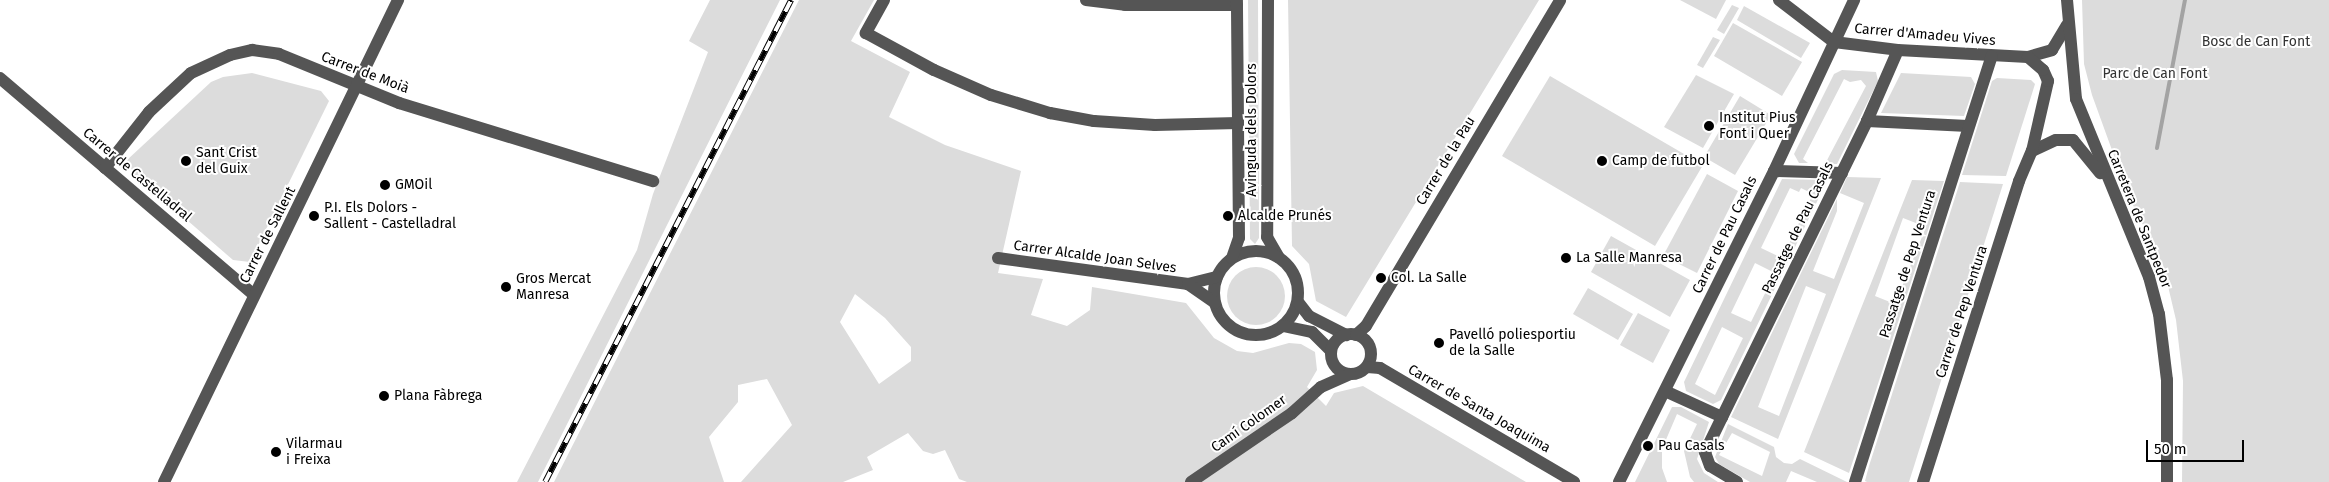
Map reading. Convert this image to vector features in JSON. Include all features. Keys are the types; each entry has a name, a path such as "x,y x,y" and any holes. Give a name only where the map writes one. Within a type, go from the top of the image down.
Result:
{"street":[{"name":"Carrer de Sallent","path":"164,482 254,295 261,287 358,88 398,0"},
{"path":"884,0 866,33 934,70 991,96 1050,113 1155,125 1238,123"},
{"path":"1086,0 1125,5 1237,2"},
{"name":"Avinguda dels Dolors","path":"1268,0 1267,237 1279,258"},
{"name":"Carrer de la Pau","path":"1351,335 1366,326 1560,0"},
{"name":"Carrer d'Amadeu Vives","path":"1779,0 1834,42 1898,50 2028,57 2052,50 2068,25"},
{"name":"Carrer de Pau Casals","path":"1619,482 1774,171 1854,0"},
{"name":"Carretera de Santpedor","path":"2067,0 2076,99 2149,277 2159,314 2167,380 2167,482"},
{"name":"Avinguda dels Dolors","path":"1232,258 1239,238 1237,2"},
{"name":"Carrer de Moià","path":"105,168 149,112 191,73 230,55 252,50 279,54 358,88 653,181"},
{"name":"Passatge de Pau Casals","path":"1737,482 1710,466 1705,452 1867,121 1898,50"},
{"name":"Passatge de Pep Ventura","path":"1855,482 1992,56"},
{"name":"Carrer de Pep Ventura","path":"1923,482 2019,182 2032,151 2048,81 2043,70 2028,57"},
{"name":"Carrer de Castelladral","path":"0,78 254,295"},
{"path":"1867,121 1968,126"},
{"path":"2032,151 2056,140 2073,140 2112,189"},
{"path":"1774,171 1842,173"},
{"path":"1283,326 1312,332 1331,354 1336,368 1350,374 1367,367 1371,359 1370,346 1351,335 1332,331 1309,316 1298,302 1295,277 1279,258 1258,251 1232,258 1217,277 1215,304 1226,324 1243,334 1266,335 1283,326 1298,302"},
{"name":"Carrer Alcalde Joan Selves","path":"998,258 1188,284 1217,277"},
{"name":"Carrer Alcalde Joan Selves","path":"1188,284 1215,304"},
{"path":"1331,354 1337,339 1351,335"},
{"name":"Camí Colomer","path":"1321,387 1331,354"},
{"name":"Carrer de Santa Joaquima","path":"1367,367 1380,368 1574,482"},
{"name":"Camí Colomer","path":"1191,482 1292,413 1321,387 1350,374"},
{"path":"1665,391 1722,417"}],"green space":[{"path":"710,0 780,0 538,482 517,482 637,250 653,194 708,52 689,41"},
{"path":"799,0 874,0 851,41 910,72 889,117 945,145 1021,171 998,273 1043,279 1031,315 1067,326 1090,310 1092,287 1186,303 1214,338 1237,351 1253,353 1289,343 1301,344 1315,352 1317,370 1307,387 1326,406 1334,393 1363,386 1526,482 967,482 959,479 945,450 933,454 923,451 908,433 867,457 873,470 843,482 741,482 792,425 767,379 738,385 738,402 709,437 724,482 554,482","holes":["855,294 885,318 911,347 911,361 879,384 840,322"]},
{"path":"1248,0 1258,0 1259,238 1255,244 1250,239"},
{"path":"1288,0 1539,0 1346,317 1316,301 1309,264 1292,246"},
{"path":"1680,0 1726,0 1716,19"},
{"path":"2082,0 2329,0 2329,482 2182,482 2183,381 2176,320 2163,265 2129,197 2092,95 2084,64"},
{"path":"1732,5 1739,8 1724,34 1717,30"},
{"path":"1744,6 1810,43 1801,58 1737,20"},
{"path":"1733,23 1802,62 1782,96 1714,56"},
{"path":"1713,37 1720,40 1703,68 1697,65"},
{"path":"1842,70 1876,72 1878,81 1837,164 1825,164 1866,86 1861,80 1850,82 1844,79 1803,159 1808,163 1799,163 1794,154 1834,74"},
{"path":"252,73 321,91 329,101 250,262 233,260 134,174 127,160 211,82 223,77"},
{"path":"1901,73 1971,77 1975,84 1964,116 1881,113"},
{"path":"1696,75 1734,94 1703,148 1664,127"},
{"name":"Camp de futbol","path":"1550,76 1703,165 1655,246 1502,156"},
{"path":"1997,78 2031,80 2035,84 2006,176 1962,175 1992,81"},
{"path":"1740,96 1771,115 1735,175 1704,157"},
{"path":"1707,174 1738,191 1697,273 1663,256"},
{"path":"1847,177 1881,178 1778,439 1731,417 1837,199 1837,211 1813,271 1834,279 1864,203 1840,193","holes":["1806,286 1826,294 1779,416 1758,407"]},
{"path":"1782,179 1823,180 1826,183 1721,400 1713,404 1686,391 1684,382","holes":["1790,188 1799,192 1801,188 1813,194 1782,258 1761,248","1755,263 1775,273 1751,322 1731,313","1722,327 1743,338 1715,395 1695,384"]},
{"path":"1912,180 1944,181 1849,473 1804,452","holes":["1903,218 1926,227 1895,304 1875,296"]},
{"path":"1960,182 2003,184 1909,482 1867,482 1865,481 1869,466"},
{"path":"1611,236 1690,280 1670,317 1591,272"},
{"path":"1250,267 1262,267 1277,275 1285,290 1285,302 1277,317 1262,325 1250,325 1235,317 1227,302 1227,290 1235,275"},
{"path":"1588,288 1633,314 1618,340 1573,314"},
{"path":"1638,313 1670,330 1653,363 1620,345"},
{"path":"1672,407 1681,407 1709,422 1697,459 1704,473 1718,482 1694,482 1690,477 1684,451 1697,424 1677,414 1662,449 1662,468 1667,482 1635,482"},
{"path":"1728,424 1774,447 1776,457 1784,463 1792,464 1800,459 1847,482 1817,482 1791,471 1786,482 1750,482 1719,464 1715,457","holes":["1732,433 1770,452 1762,476 1719,455"]}],"waterway":[{"path":"2157,148 2185,0"}],"railway":[{"path":"545,482 791,0"}],"place":[{"name":"Institut Pius Font i Quer","path":"1709,126"},
{"name":"Sant Crist del Guix","path":"186,161"},
{"name":"Camp de futbol","path":"1602,161"},
{"name":"GMOil","path":"385,185"},
{"name":"P.I. Els Dolors - Sallent - Castelladral","path":"314,216"},
{"name":"Alcalde Prunés","path":"1228,216"},
{"name":"La Salle Manresa","path":"1566,258"},
{"name":"Col. La Salle","path":"1381,278"},
{"name":"Gros Mercat Manresa","path":"506,287"},
{"name":"Pavelló poliesportiu de la Salle","path":"1439,343"},
{"name":"Plana Fàbrega","path":"384,396"},
{"name":"Pau Casals","path":"1648,446"},
{"name":"Vilarmau i Freixa","path":"276,452"}],"park label":[{"name":"Bosc de Can Font","path":"2256,42"},
{"name":"Parc de Can Font","path":"2155,74"}]}
